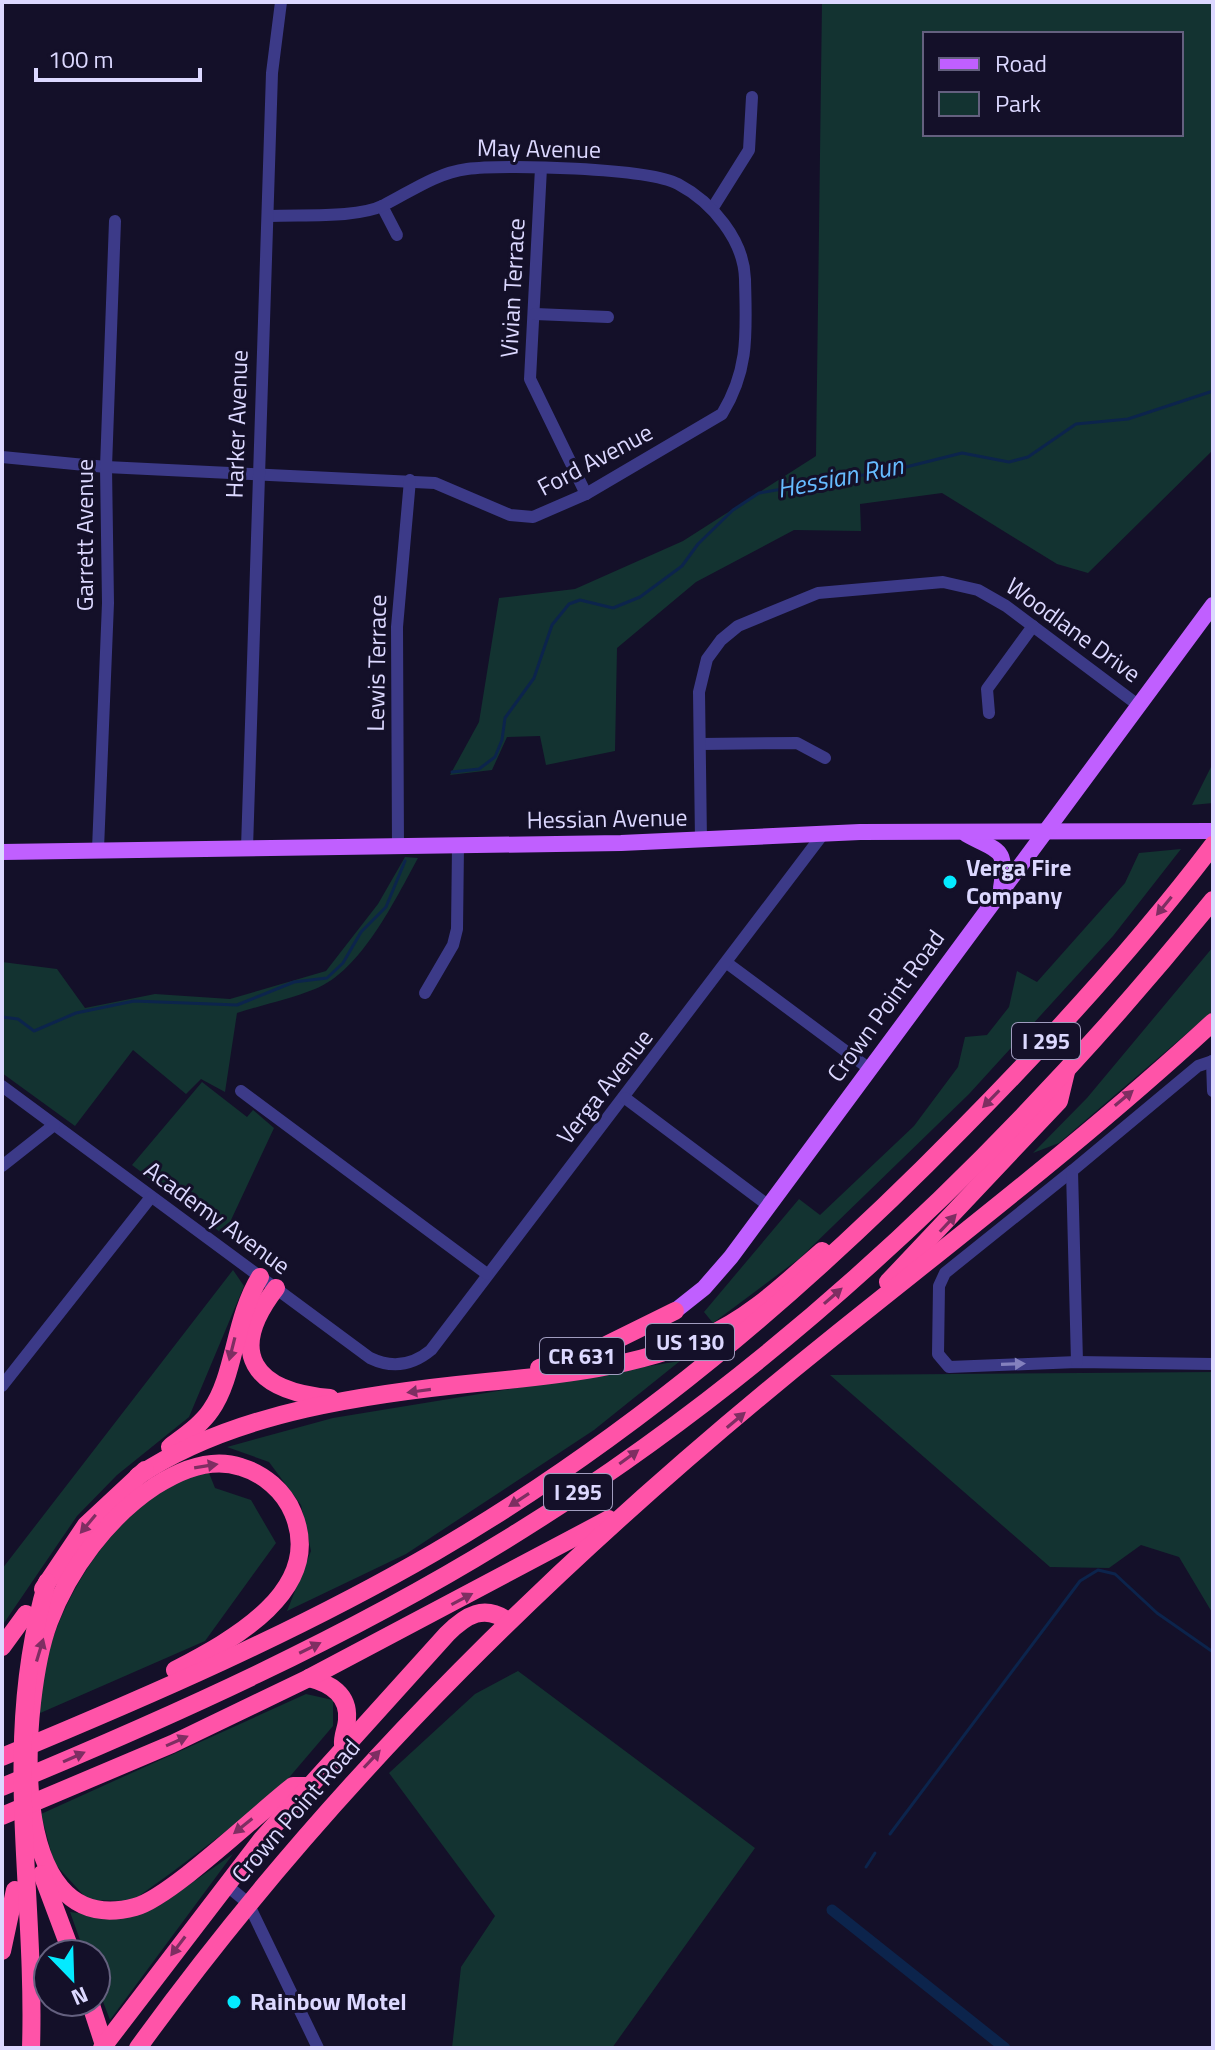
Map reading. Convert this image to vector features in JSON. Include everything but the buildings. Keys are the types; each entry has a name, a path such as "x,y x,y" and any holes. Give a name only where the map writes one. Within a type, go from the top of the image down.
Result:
{"highway":[{"name":"I 295","path":"2,1757 292,1629 436,1551 581,1459 687,1381 801,1287 1006,1085 1091,993 1213,845"},
{"name":"I 295","path":"2,1787 177,1712 329,1638 453,1571 575,1495 678,1421 810,1317 934,1204 1067,1070 1213,900"},
{"path":"307,1786 293,1786 161,1894 133,1907 99,1908 72,1898 51,1877 34,1841 16,1818 368,1649 559,1549 655,1488 833,1337 963,1235 1213,1022"},
{"path":"833,1337 938,1233 1059,1101 1067,1070"},
{"name":"US 130","path":"31,2048 29,1967 16,1818 22,1651 47,1582 86,1525 138,1476 171,1454 240,1426 356,1401 608,1366 704,1337 748,1314 842,1233 865,1225"},
{"path":"138,1476 206,1417 217,1402 244,1305 260,1277"},
{"path":"276,1288 251,1328 252,1354 260,1372 275,1385 294,1393 356,1401"},
{"name":"CR 631","path":"482,1382 584,1355 675,1311"},
{"path":"20,1730 49,1622 67,1584 108,1527 152,1488 193,1468 207,1464 237,1465 263,1476 288,1503 298,1528 297,1565 285,1591 266,1611 211,1650 129,1693 102,1715"},
{"name":"Crown Point Road","path":"138,2048 248,1903 367,1764 508,1621 655,1488"},
{"path":"2,1647 47,1582"},
{"path":"104,2047 225,1884 307,1786 447,1634 476,1613 492,1612 508,1621"},
{"path":"368,1649 420,1634 447,1634"},
{"path":"309,1678 331,1686 342,1699 347,1713 344,1745"},
{"path":"34,1841 67,1938"},
{"path":"2,1951 19,1863"},
{"path":"95,2018 104,2047"}],"main road":[{"name":"Crown Point Road","path":"675,1311 715,1278 1213,605"},
{"name":"Hessian Avenue","path":"2,852 701,841 823,834 1046,829 1213,831"},
{"path":"961,831 1001,852 1004,871 1000,890"}],"street":[{"name":"Harker Avenue","path":"247,848 256,475 269,216 272,73 281,2"},
{"path":"712,209 749,150 752,97"},
{"name":"May Avenue","path":"269,216 330,214 382,206 411,188 465,169 541,168 661,179 677,183 712,209"},
{"name":"Vivian Terrace","path":"541,168 530,379 586,494"},
{"path":"382,206 397,235"},
{"name":"Ford Avenue","path":"2,457 106,467 410,480 435,483 498,510 523,517 543,513 586,494 695,432 722,414 733,396 745,362 744,261 712,209"},
{"name":"Garrett Avenue","path":"98,849 108,603 106,467 115,221"},
{"path":"535,314 608,317"},
{"name":"Lewis Terrace","path":"398,847 397,627 410,480"},
{"name":"Woodlane Drive","path":"701,841 700,677 717,645 738,626 809,596 842,588 943,582 978,590 1033,626 1138,705"},
{"path":"989,713 987,689 1033,626"},
{"path":"701,744 797,743 825,758"},
{"name":"Verga Avenue","path":"415,1362 431,1350 823,834"},
{"path":"425,993 453,945 457,929 458,846"},
{"path":"727,963 871,1070"},
{"path":"1213,1091 1213,1061 1198,1066 1143,1109 1072,1171 945,1273 939,1286 938,1354 949,1367 1077,1362 1213,1364"},
{"name":"Academy Avenue","path":"2,1086 370,1358 387,1364 415,1362"},
{"path":"241,1091 487,1274"},
{"path":"625,1098 769,1206"},
{"path":"2,1166 54,1125"},
{"path":"1072,1171 1077,1362"},
{"path":"2,1386 151,1197"},
{"path":"225,1884 248,1903 318,2048"}],"green space":[{"path":"822,2 1213,2 1213,450 1088,573 1057,564 942,493 860,504 861,531 794,530 696,582 617,648 615,751 546,765 540,736 507,737 492,770 450,775 479,722 499,598 575,589 683,541 816,456"},
{"path":"1213,763 1213,803 1192,805"},
{"path":"1181,849 1113,936 969,1094 800,1258 713,1323 704,1312 799,1199 820,1215 914,1126 958,1067 965,1037 987,1035 1009,1007 1017,971 1037,982 1125,883 1139,853"},
{"path":"405,857 418,858 375,932 347,967 315,989 237,1013 225,1092 201,1079 186,1094 133,1050 75,1126 2,1073 2,962 57,969 85,1008 155,994 230,999 326,971 378,904"},
{"path":"1213,947 1213,1011 1059,1143 1033,1153 1087,1098"},
{"path":"202,1082 247,1117 253,1110 274,1128 224,1235 132,1165"},
{"path":"233,1270 244,1286 189,1417 117,1475 77,1516 2,1626 2,1569"},
{"path":"680,1361 594,1430 406,1554 287,1611 311,1551 301,1505 269,1462 227,1447 333,1418"},
{"path":"1213,1372 1213,1614 1179,1557 1141,1545 1109,1568 1050,1567 830,1375"},
{"path":"207,1468 215,1488 251,1500 276,1543 205,1641 38,1714 50,1647 61,1618 91,1564 130,1517 179,1481"},
{"path":"518,1671 755,1848 612,2048 452,2048 461,1967 495,1916 389,1773 475,1694"},
{"path":"306,1694 333,1700 333,1726 275,1794 132,1901 88,1900 54,1863 41,1814"},
{"path":"233,1854 112,2017 112,1938 79,1938 70,1912 115,1918 159,1906"}],"waterway":[{"name":"Hessian Run","path":"452,772 479,769 495,757 502,740 505,718 534,678 552,625 569,604 580,600 613,608 640,597 682,566 698,544 733,510 759,493 898,469 962,453 1009,462 1028,457 1076,424 1128,419 1213,391"},
{"name":"Hessian Run","path":"2,1017 18,1019 34,1031 76,1013 134,1001 237,1005 294,982 327,978 343,963 361,932 386,907 405,861"},
{"path":"890,1834 1080,1581 1098,1570 1115,1574 1157,1613 1213,1652"},
{"path":"866,1867 875,1853"},
{"path":"832,1910 1005,2048"}],"place":[{"name":"Verga Fire Company","path":"950,882"},
{"name":"Rainbow Motel","path":"234,2002"}]}
